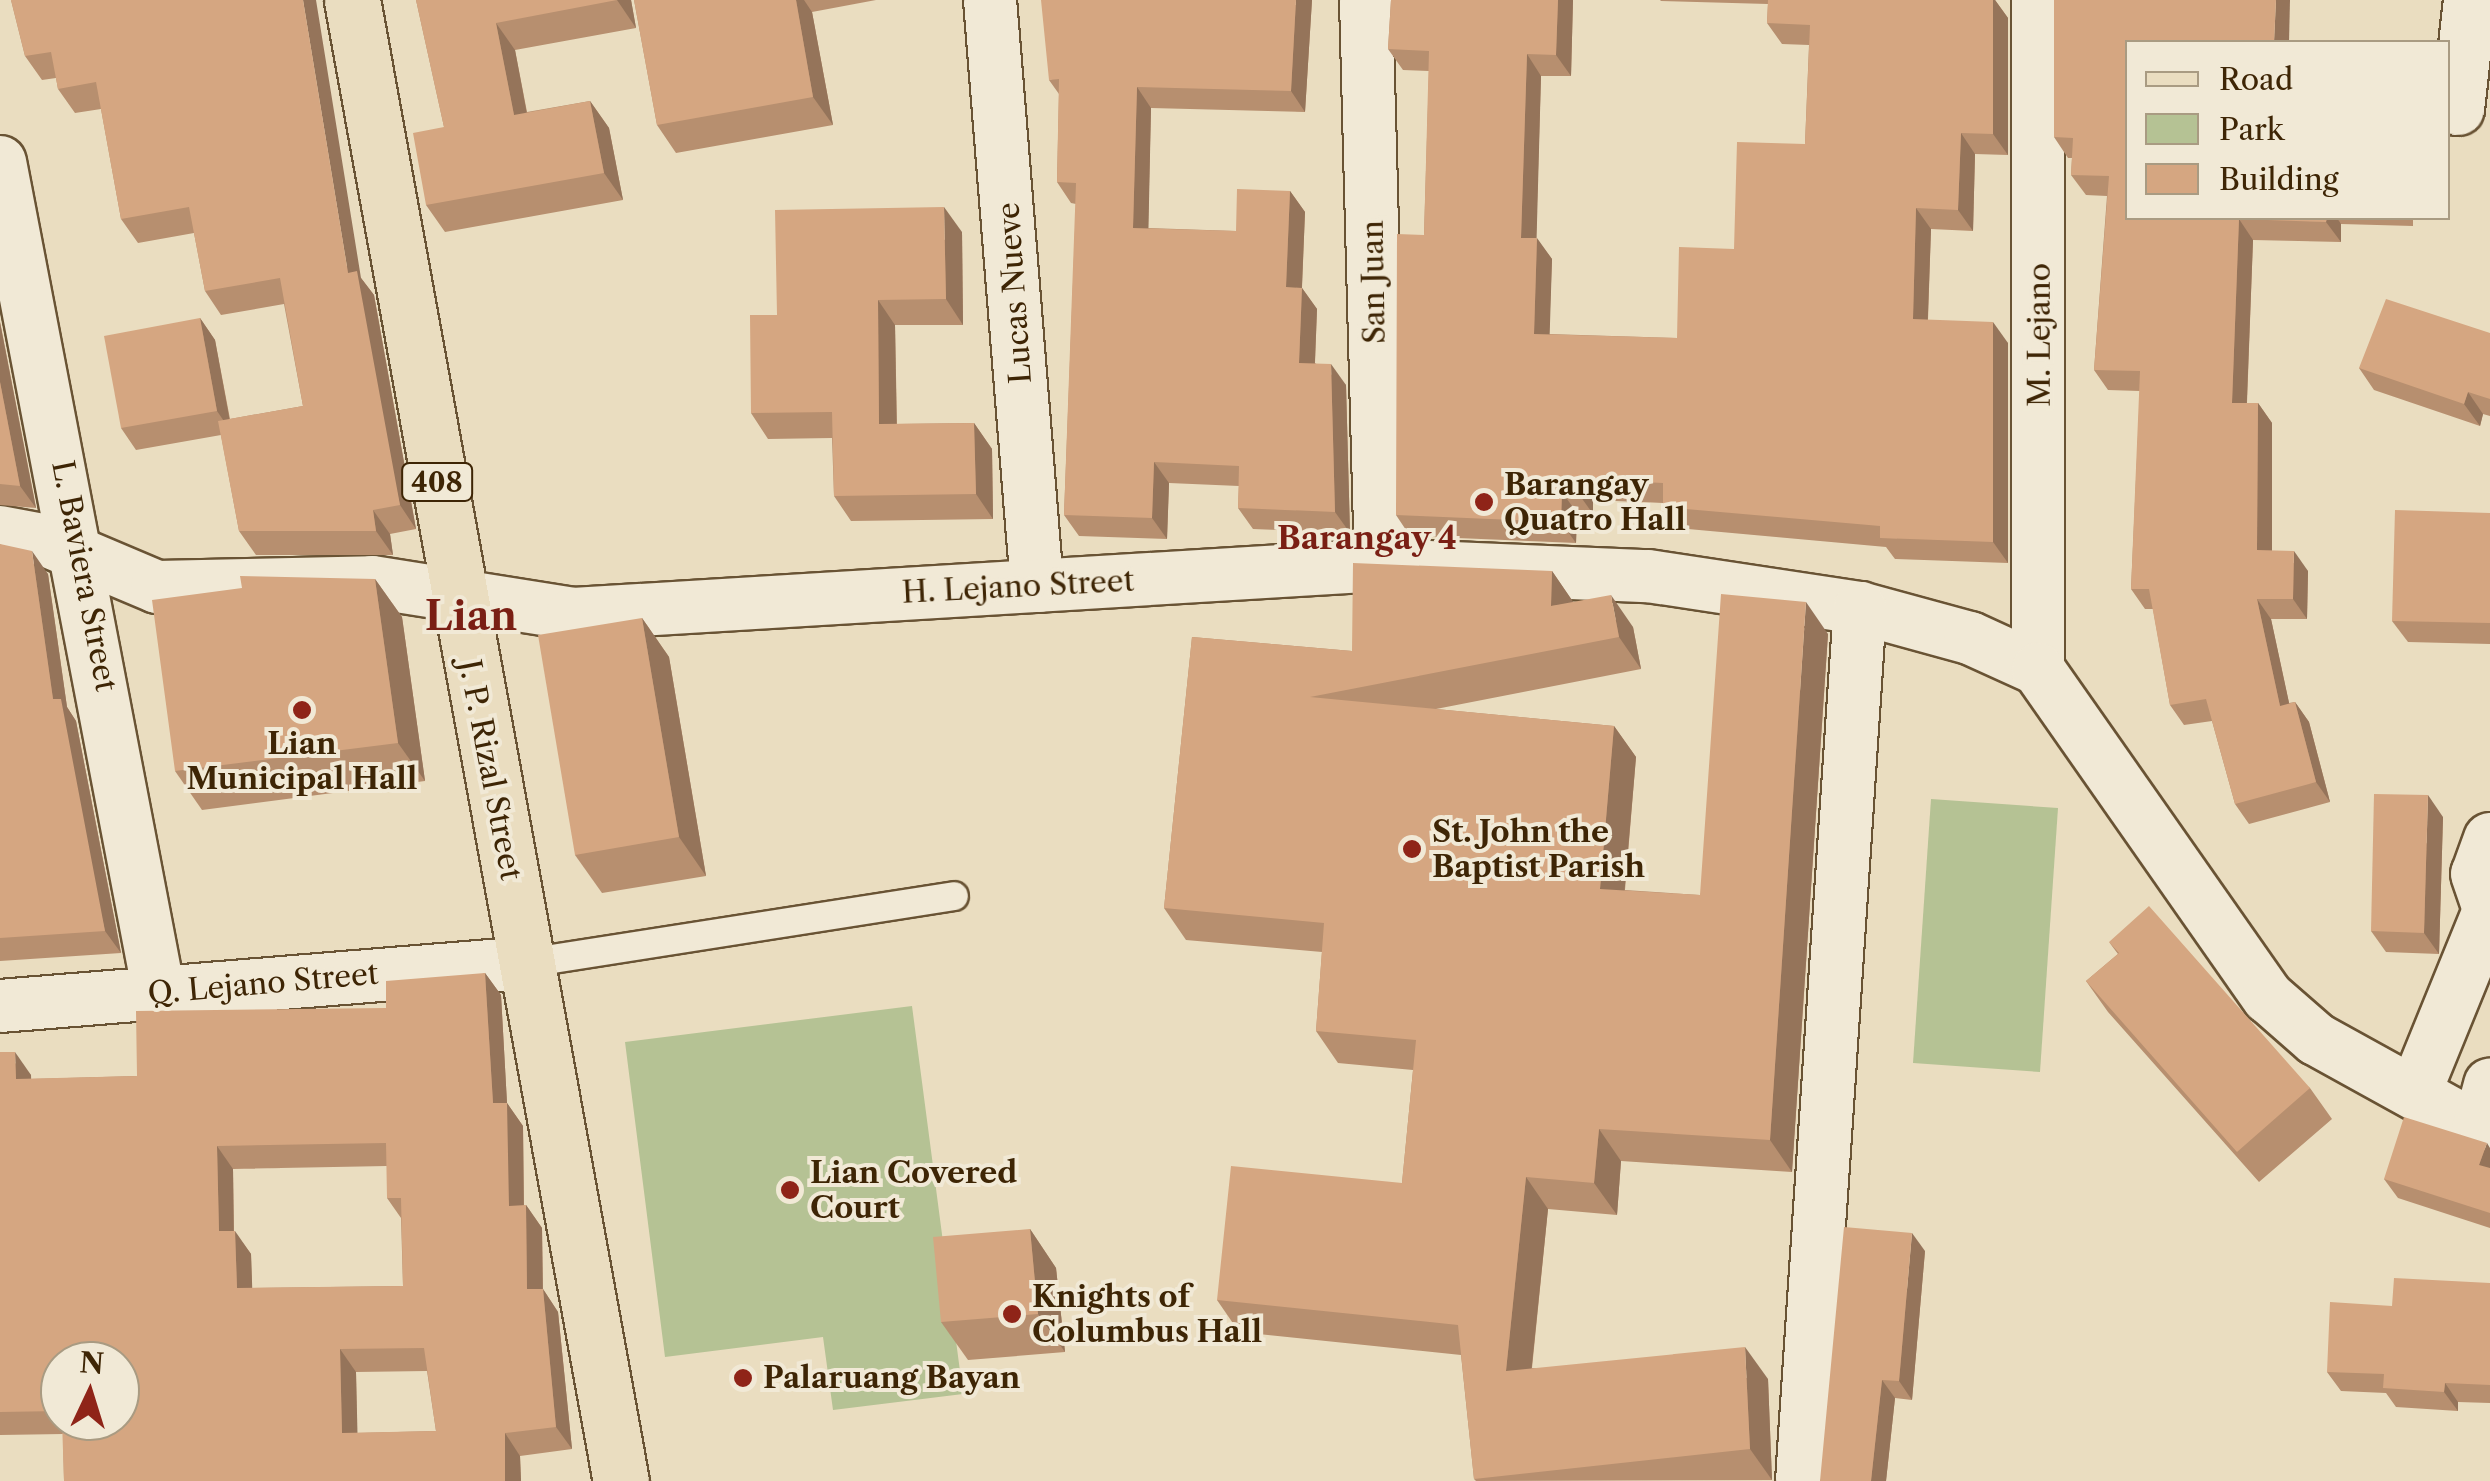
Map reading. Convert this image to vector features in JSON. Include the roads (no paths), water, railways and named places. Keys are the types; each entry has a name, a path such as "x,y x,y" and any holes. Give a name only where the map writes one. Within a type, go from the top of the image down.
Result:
{"main road":[{"name":"J. P. Rizal Street","path":"352,0 456,591 621,1481"}],"street":[{"name":"Lucas Nueve","path":"990,0 1037,586"},
{"name":"San Juan","path":"1366,0 1381,565"},
{"name":"M. Lejano","path":"2038,0 2038,669"},
{"path":"2458,109 2470,0"},
{"name":"L. Baviera Street","path":"0,162 83,562 159,993"},
{"name":"H. Lejano Street","path":"0,532 48,541 83,562 197,593 372,582 456,591 573,614 1381,565 1648,576 1860,608 1970,638 2038,669"},
{"path":"1802,1481 1860,608"},
{"path":"2038,669 2268,997 2316,1039 2415,1092 2486,1117"},
{"path":"2415,1092 2490,911 2477,874 2490,839"},
{"name":"Q. Lejano Street","path":"0,1006 527,963"}],"lane":[{"path":"527,963 954,896"}],"place":[{"name":"Barangay Quatro Hall","path":"1484,502"},
{"name":"Lian Municipal Hall","path":"302,710"},
{"name":"St. John the Baptist Parish","path":"1412,849"},
{"name":"Lian Covered Court","path":"790,1190"},
{"name":"Knights of Columbus Hall","path":"1012,1314"},
{"name":"Palaruang Bayan","path":"743,1378"}],"district":[{"name":"Barangay 4","path":"1367,538"},
{"name":"Lian","path":"471,616"}]}
